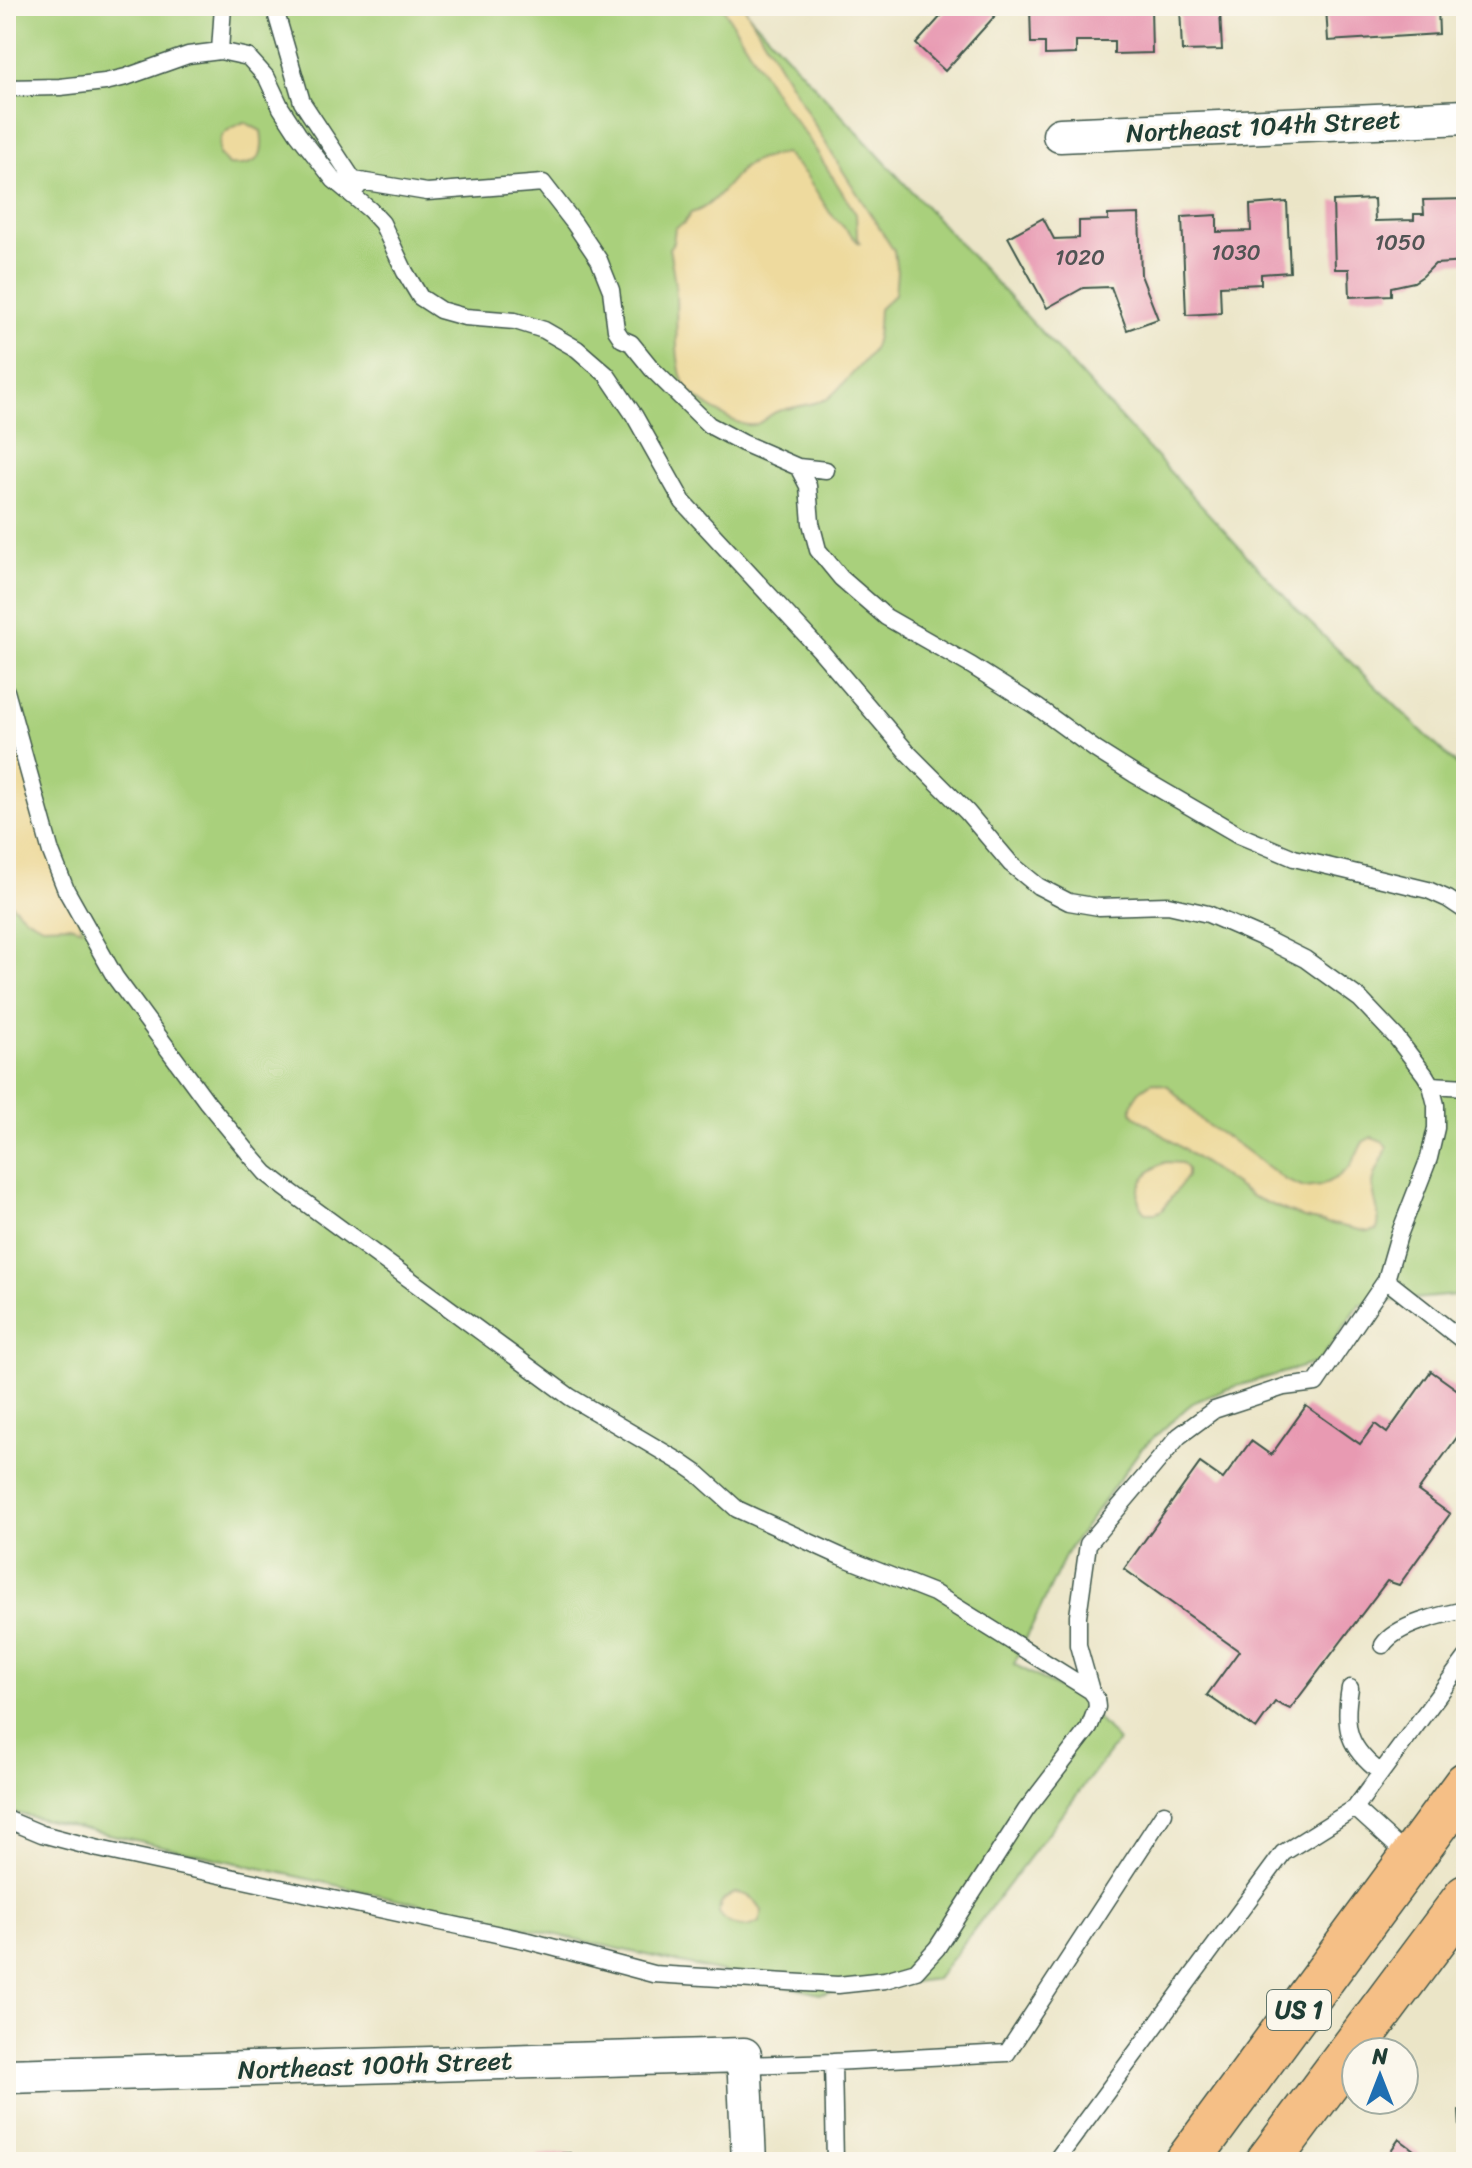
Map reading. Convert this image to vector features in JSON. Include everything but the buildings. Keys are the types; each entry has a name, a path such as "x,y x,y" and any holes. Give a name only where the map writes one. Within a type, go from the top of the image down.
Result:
{"main road":[{"name":"US 1","path":"1187,2162 1466,1784"},
{"path":"1411,1858 1466,1896"},
{"name":"US 1","path":"1268,2162 1466,1896"}],"street":[{"name":"Northeast 104th Street","path":"1060,135 1466,117"},
{"name":"Northeast 100th Street","path":"6,2076 744,2060"},
{"path":"744,2060 749,2162"}],"lane":[{"path":"220,51 223,6"},
{"path":"274,6 302,102 354,180 370,210"},
{"path":"6,88 105,82 188,55 220,51 248,57 267,78 298,134 334,180 382,223 420,297 453,314 515,321 544,330 577,349 607,375 634,415 683,502 1011,864 1038,886 1069,902 1099,907 1168,905 1208,914 1305,959 1360,999 1396,1037 1431,1085 1437,1117 1433,1143 1386,1280 1316,1383 1284,1387 1214,1410 1179,1436 1088,1544 1078,1616 1078,1645 1091,1691 1096,1698 1095,1718 1026,1810 937,1948 916,1971 885,1980 838,1985 653,1974 529,1941 99,1849 42,1834 6,1819"},
{"path":"354,180 427,192 543,183 599,260 611,290 616,330 622,339 631,343 652,369 709,425 798,467 826,470"},
{"path":"798,467 808,486 811,523 818,550 835,573 886,617 972,666 1037,707 1096,750 1239,835 1294,858 1428,890 1466,911"},
{"path":"6,691 51,852 66,890 89,933 115,977 207,1102 266,1173 570,1397 698,1474 737,1509 840,1556 934,1593 1091,1691"},
{"path":"1431,1085 1466,1087"},
{"path":"1386,1280 1466,1343"},
{"path":"1383,1645 1387,1639 1409,1626 1466,1610"},
{"path":"1055,2162 1283,1853 1355,1808 1466,1658"},
{"path":"1350,1688 1346,1712 1350,1739 1367,1762 1381,1773"},
{"path":"1355,1808 1411,1858"},
{"path":"744,2060 833,2062 1007,2053 1164,1813"},
{"path":"833,2062 835,2162"}],"green space":[{"path":"6,6 741,6 1299,612 1466,774 1466,1294 1360,1304 1319,1362 1227,1389 1192,1403 1141,1449 1067,1552 1014,1664 1082,1701 1118,1741 936,1979 820,1994 6,1811"}],"sand":[{"path":"722,6 744,6 894,251 897,272 895,294 879,309 877,336 872,351 843,384 827,399 775,412 753,425 737,422 707,405 686,387 682,379 678,356 676,290 669,248 675,228 684,223 691,213 711,202 748,164 785,153 806,175 830,213 860,244 856,214 808,138 780,101"},
{"path":"244,122 261,131 260,155 252,163 228,165 219,154 220,141 228,130"},
{"path":"6,705 82,929 70,925 42,926 24,916 6,899"},
{"path":"1153,1082 1168,1086 1204,1123 1285,1180 1304,1188 1320,1186 1338,1177 1350,1167 1363,1142 1372,1137 1382,1141 1387,1148 1373,1185 1377,1230 1369,1232 1304,1218 1253,1197 1134,1115 1132,1107 1135,1098"},
{"path":"1166,1162 1182,1163 1187,1169 1187,1176 1162,1210 1146,1213 1139,1198 1141,1183 1151,1170"},
{"path":"735,1893 748,1896 758,1903 762,1911 759,1922 737,1926 727,1922 719,1913 723,1901"}]}
